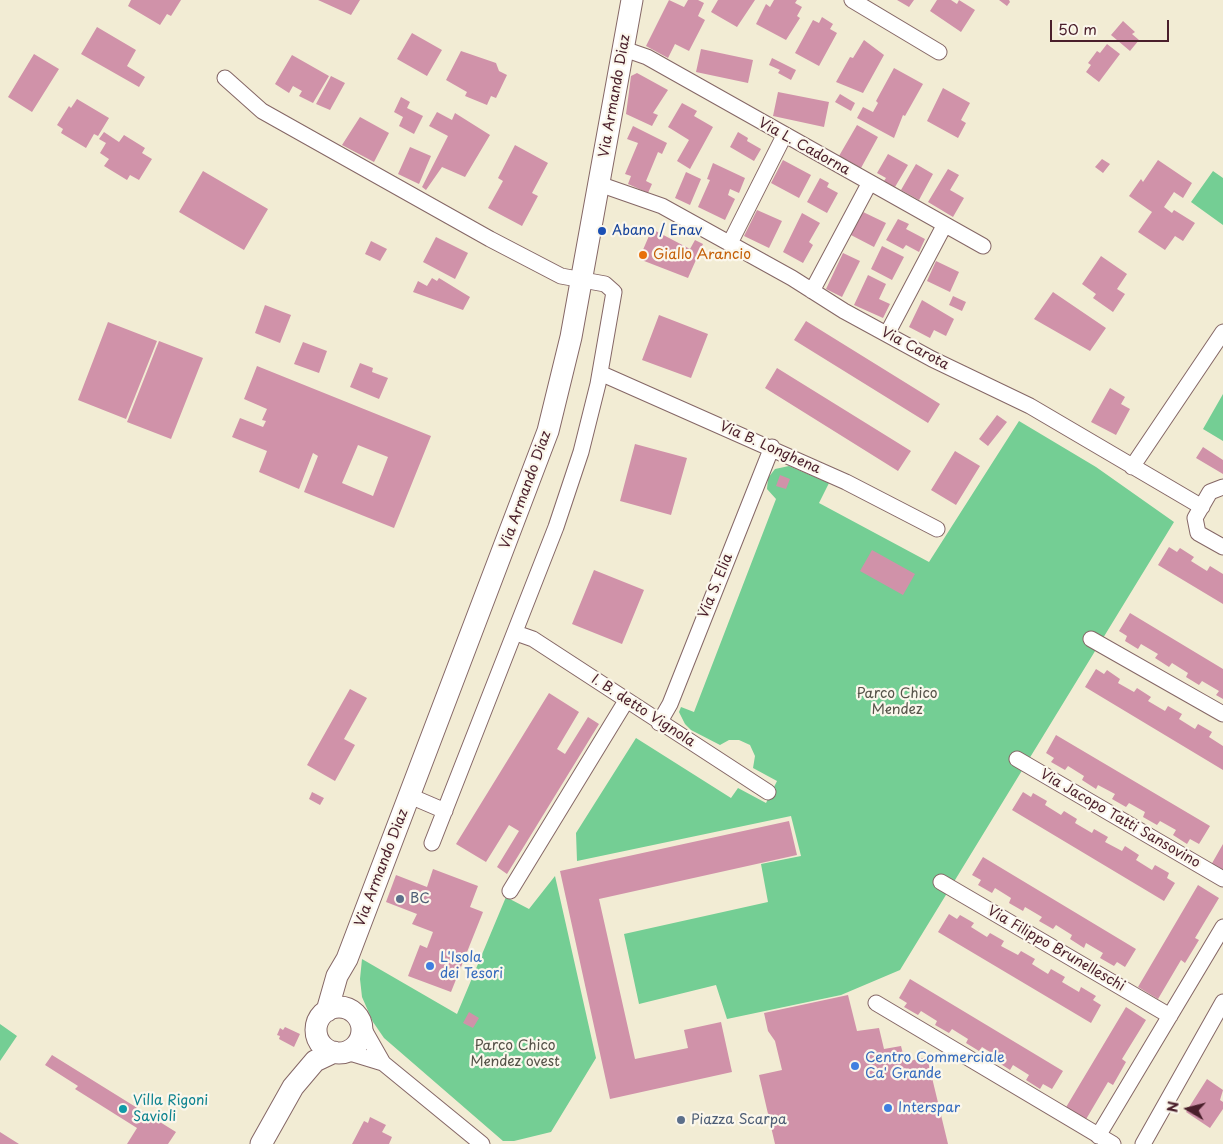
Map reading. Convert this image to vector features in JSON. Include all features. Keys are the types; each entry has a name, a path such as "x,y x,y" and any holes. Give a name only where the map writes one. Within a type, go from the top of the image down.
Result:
{"street":[{"name":"Via Armando Diaz","path":"327,1011 337,976 347,959 548,431 570,337 632,0"},
{"path":"852,0 939,52"},
{"name":"Via L. Cadorna","path":"624,49 647,57 869,184 983,246"},
{"path":"225,78 262,111 490,239 561,276 580,281 605,284 614,292 600,373 575,470 516,633 432,843"},
{"path":"730,244 784,136"},
{"name":"Via Carota","path":"599,184 662,206 932,359 1030,406 1202,507"},
{"path":"812,291 869,184"},
{"path":"887,334 944,226"},
{"path":"1132,467 1223,332"},
{"name":"Via B. Longhena","path":"600,373 846,482 937,529"},
{"name":"Via S. Elia","path":"659,723 670,704 772,448"},
{"path":"1223,488 1210,492 1195,518 1198,533 1223,547"},
{"name":"I. B. detto Vignola","path":"516,633 533,639 659,723 768,792"},
{"path":"1091,639 1223,714"},
{"path":"510,891 626,701"},
{"name":"Via Jacopo Tatti Sansovino","path":"1017,759 1223,879"},
{"path":"410,796 445,811"},
{"name":"Via Filippo Brunelleschi","path":"941,882 1170,1016"},
{"path":"1098,1136 1223,928"},
{"name":"Via Armando Diaz","path":"347,959 348,989 358,1019"},
{"path":"1142,1144 1223,1002"},
{"path":"876,1003 1113,1144"},
{"path":"261,1144 293,1087 305,1051 317,1029 318,1022 327,1011 336,1007 345,1008 358,1019 383,1063 482,1144"},
{"path":"293,1087 315,1062 359,1042 358,1019"},
{"path":"317,1029 321,1044 340,1052 383,1063"}],"green space":[{"path":"1213,171 1223,178 1223,225 1191,202"},
{"path":"1223,394 1223,441 1203,429"},
{"name":"Parco Chico Mendez","path":"1019,421 1096,467 1174,522 900,970 841,995 727,1019 716,985 639,1004 624,934 768,902 761,864 801,856 791,816 577,861 576,833 636,738 731,798 738,788 766,803 777,781 753,768 755,756 750,745 739,740 729,740 720,745 691,730 685,724 679,712 681,707 694,712 776,499 767,489 768,478 775,469 789,466 829,483 819,503 929,562"},
{"name":"Parco Chico Mendez ovest","path":"555,876 596,1058 551,1132 514,1141 503,1141 384,1038 373,1022 362,997 360,979 362,959 457,1014 506,897 529,909"},
{"path":"0,1024 17,1036 0,1061"}],"building":[{"path":"131,0 181,0 171,16 167,14 160,25 128,6"},
{"path":"318,0 360,0 351,15"},
{"path":"669,0 684,7 688,0 698,0 704,3 698,16 705,20 689,51 675,44 668,58 646,46"},
{"path":"718,0 755,0 737,27 711,12"},
{"path":"774,0 797,0 795,3 802,7 797,16 800,18 786,40 756,24 766,4 770,7"},
{"path":"897,0 914,0 909,7"},
{"path":"937,0 951,0 957,4 959,0 975,10 961,32 930,11"},
{"path":"999,0 1009,0 1010,2 1007,6"},
{"path":"822,17 833,24 830,29 837,33 819,66 795,53 813,20 819,23"},
{"path":"1123,21 1135,32 1132,34 1139,40 1130,51 1111,35"},
{"path":"97,27 136,50 127,66 145,77 139,87 81,54"},
{"path":"412,33 442,50 427,76 397,59"},
{"path":"864,40 884,55 863,93 836,82 850,57 853,58"},
{"path":"1107,44 1120,54 1099,82 1086,72 1091,65 1088,63 1097,51 1100,53"},
{"path":"701,49 753,60 748,83 696,72"},
{"path":"461,51 496,63 499,71 507,75 496,98 491,96 487,105 465,96 467,92 446,80"},
{"path":"34,54 59,69 32,112 8,97"},
{"path":"292,55 329,76 313,103 299,96 302,91 293,86 289,93 275,84"},
{"path":"772,58 796,70 791,80 778,73 780,70 769,65"},
{"path":"894,68 923,84 905,116 903,115 894,138 857,118 863,107 873,112 878,103 876,101"},
{"path":"637,73 668,90 653,113 658,115 652,126 626,114 631,76"},
{"path":"331,76 345,83 330,110 316,104"},
{"path":"943,88 970,103 961,120 966,123 958,138 927,121"},
{"path":"778,92 829,102 824,127 773,116"},
{"path":"840,94 855,103 851,111 835,102"},
{"path":"401,97 410,102 407,108 423,116 414,134 399,126 403,117 394,112"},
{"path":"77,99 109,118 98,136 94,134 86,148 61,133 63,129 57,125 69,106 71,108"},
{"path":"682,103 697,111 694,116 713,127 690,169 677,161 689,140 668,127"},
{"path":"437,112 452,120 455,113 490,135 465,177 442,167 426,190 422,187 448,136 429,126"},
{"path":"360,117 389,133 374,162 342,145"},
{"path":"857,125 878,137 861,168 839,156"},
{"path":"633,126 667,143 662,154 658,152 646,181 652,184 648,193 628,184 631,176 625,174 638,143 627,139"},
{"path":"104,132 119,142 124,135 145,148 142,153 152,159 139,180 130,175 127,180 104,166 109,159 100,153 106,143 99,139"},
{"path":"738,132 748,138 747,141 761,149 754,161 730,147"},
{"path":"515,145 548,163 532,193 538,196 522,226 488,208 503,181 498,178"},
{"path":"410,147 431,156 419,184 398,174"},
{"path":"888,154 908,165 895,187 884,181 886,178 877,173"},
{"path":"1102,159 1110,164 1103,173 1095,167"},
{"path":"783,160 811,175 799,198 771,183"},
{"path":"1158,160 1192,183 1183,198 1174,192 1164,207 1172,213 1174,210 1195,223 1183,241 1175,236 1165,250 1138,232 1152,212 1129,196 1141,179 1143,182"},
{"path":"713,163 745,178 739,193 730,189 728,195 735,199 725,220 698,207 710,180 707,179"},
{"path":"916,164 933,174 919,200 901,190"},
{"path":"948,169 959,175 950,190 964,198 953,217 928,202"},
{"path":"203,171 268,209 244,250 179,212"},
{"path":"686,172 701,179 690,205 675,198"},
{"path":"820,178 829,183 827,187 838,193 827,213 807,202"},
{"path":"757,210 782,221 769,248 744,236"},
{"path":"861,211 886,223 874,247 849,234"},
{"path":"802,213 820,223 809,242 813,245 803,263 783,252"},
{"path":"898,219 909,224 906,229 925,239 919,252 906,245 903,249 886,240"},
{"path":"652,229 690,249 695,240 703,244 688,278 639,259"},
{"path":"436,237 468,253 455,279 423,262"},
{"path":"371,241 387,249 380,261 365,254"},
{"path":"882,246 904,257 892,280 871,269"},
{"path":"843,253 860,261 842,297 826,289"},
{"path":"1101,256 1127,274 1117,289 1125,294 1113,312 1093,298 1096,294 1082,284"},
{"path":"936,261 959,272 950,292 927,281"},
{"path":"868,275 886,284 879,299 890,304 883,318 854,305"},
{"path":"432,278 437,281 439,278 470,297 463,310 413,292 418,281 427,286"},
{"path":"1053,292 1106,328 1090,351 1034,319"},
{"path":"953,296 966,302 962,311 949,305"},
{"path":"922,300 954,319 946,336 934,330 930,338 909,327"},
{"path":"265,305 291,315 280,343 255,333"},
{"path":"659,315 708,334 691,378 642,360"},
{"path":"806,321 940,404 928,423 794,340"},
{"path":"108,322 157,341 126,419 78,400"},
{"path":"159,341 203,358 171,439 127,422"},
{"path":"303,342 327,351 319,373 294,364"},
{"path":"360,363 373,368 372,372 388,378 379,399 350,387"},
{"path":"257,366 431,436 394,528 304,492 318,456 313,453 299,489 259,472 267,451 232,437 240,418 263,427 266,421 262,420 267,409 244,399","holes":["358,445 388,457 373,496 342,483"]},
{"path":"777,368 911,451 898,471 765,388"},
{"path":"1110,388 1125,397 1121,404 1130,409 1116,435 1091,422"},
{"path":"997,415 1007,422 988,446 979,439"},
{"path":"635,444 687,458 671,515 620,501"},
{"path":"1203,447 1223,460 1223,474 1196,458"},
{"path":"955,451 980,466 956,505 931,490"},
{"path":"780,475 790,479 786,489 776,486"},
{"path":"1169,547 1177,552 1180,548 1194,557 1191,561 1207,571 1210,566 1223,574 1223,604 1158,565"},
{"path":"872,550 915,574 903,595 860,571"},
{"path":"594,570 644,590 622,644 572,624"},
{"path":"1130,613 1223,669 1223,699 1216,695 1219,691 1202,681 1199,685 1186,677 1188,673 1172,663 1169,667 1155,658 1158,654 1141,644 1138,649 1125,641 1127,636 1119,631"},
{"path":"1096,669 1104,674 1107,670 1120,679 1118,683 1134,692 1137,688 1151,697 1148,701 1165,711 1168,706 1182,714 1179,719 1195,729 1198,724 1212,732 1209,737 1223,746 1223,770 1085,687"},
{"path":"350,689 367,698 344,739 355,745 335,781 307,765"},
{"path":"549,693 579,712 557,749 565,754 588,717 599,724 507,874 497,867 519,831 509,825 486,862 456,844"},
{"path":"1056,735 1210,826 1199,844 1190,839 1187,844 1173,835 1176,830 1160,821 1157,825 1143,817 1145,812 1129,803 1126,807 1112,799 1115,794 1098,785 1096,789 1082,780 1084,776 1068,766 1065,770 1051,762 1054,758 1046,753"},
{"path":"312,792 324,798 320,805 309,799"},
{"path":"1023,792 1031,797 1033,793 1047,801 1045,805 1061,815 1064,811 1077,819 1075,823 1092,833 1094,829 1108,837 1105,842 1122,851 1125,846 1139,855 1136,860 1152,870 1155,865 1169,873 1167,878 1175,883 1164,901 1012,810"},
{"path":"789,821 797,855 599,899 635,1059 688,1048 684,1030 721,1022 732,1072 610,1099 560,871"},
{"path":"1223,844 1223,872 1211,865"},
{"path":"983,857 1136,949 1125,967 1117,962 1114,966 1100,958 1103,953 1086,943 1084,948 1070,939 1072,935 1056,925 1053,929 1039,921 1042,917 1025,907 1023,911 1009,903 1011,898 995,888 992,893 978,885 981,880 972,875"},
{"path":"433,869 478,886 470,907 483,912 451,992 408,976 420,945 427,948 433,932 412,924 417,914 386,902 396,875 427,887"},
{"path":"1198,885 1219,898 1195,938 1199,940 1185,963 1181,960 1158,999 1138,987"},
{"path":"949,914 957,919 960,915 974,923 971,927 987,937 990,933 1004,941 1001,946 1018,955 1021,951 1035,959 1032,964 1048,974 1051,969 1065,977 1062,982 1079,992 1081,987 1096,996 1093,1000 1101,1005 1091,1023 938,932"},
{"path":"910,979 1063,1071 1052,1089 1043,1084 1040,1089 1026,1080 1029,1075 1013,1065 1010,1070 996,1061 998,1057 982,1047 979,1051 966,1043 968,1039 952,1029 949,1033 935,1025 937,1021 921,1011 918,1015 904,1007 907,1003 899,998"},
{"name":"Centro Commerciale Ca' Grande","path":"848,995 857,1031 879,1028 884,1049 901,1046 905,1062 927,1057 948,1144 775,1144 759,1075 782,1070 775,1041 768,1031 764,1013"},
{"path":"1126,1007 1146,1020 1122,1059 1126,1062 1113,1085 1108,1082 1085,1121 1065,1109"},
{"path":"469,1012 479,1018 473,1028 463,1023"},
{"path":"285,1027 300,1034 294,1047 279,1039 280,1036 277,1035 280,1028 283,1030"},
{"name":"Villa Rigoni Savioli","path":"52,1055 176,1132 168,1144 127,1144 137,1128 75,1089 78,1086 45,1065"},
{"path":"1207,1079 1223,1090 1220,1100 1223,1102 1223,1109 1210,1128 1186,1112"},
{"path":"370,1117 386,1125 382,1132 392,1137 389,1144 352,1144 364,1121 368,1123"},
{"path":"0,1132 19,1144 0,1144"}],"place":[{"name":"Abano / Enav","path":"602,231"},
{"name":"Giallo Arancio","path":"643,255"},
{"name":"BC","path":"400,899"},
{"name":"L'Isola dei Tesori","path":"430,966"},
{"name":"Centro Commerciale Ca' Grande","path":"855,1066"},
{"name":"Interspar","path":"888,1108"},
{"name":"Villa Rigoni Savioli","path":"123,1109"},
{"name":"Piazza Scarpa","path":"681,1120"}]}
